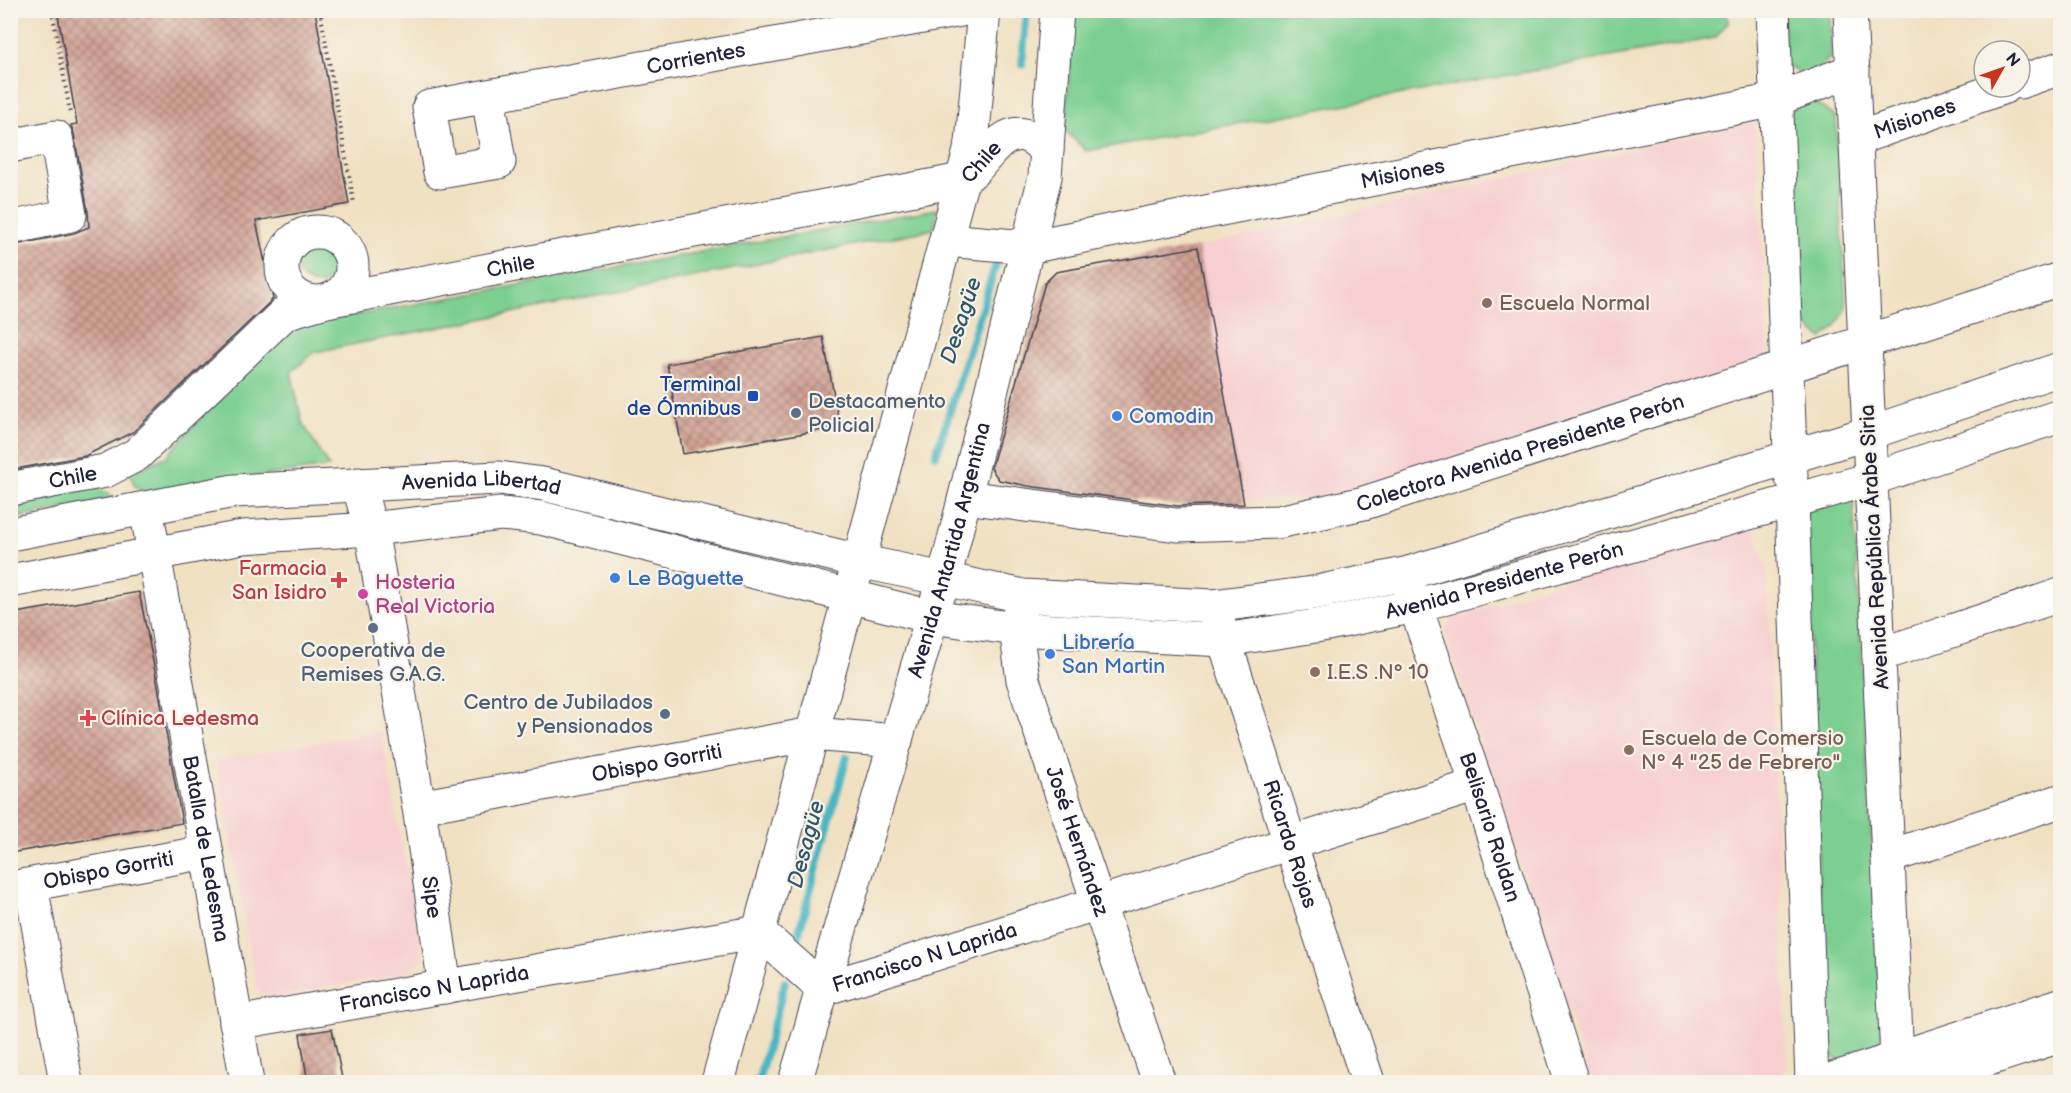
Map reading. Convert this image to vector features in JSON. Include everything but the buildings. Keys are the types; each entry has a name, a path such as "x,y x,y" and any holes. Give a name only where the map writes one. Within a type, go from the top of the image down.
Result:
{"street":[{"name":"Corrientes","path":"488,96 499,162 440,172 429,107 488,96 961,10"},
{"path":"718,1083 972,143 984,10"},
{"name":"Avenida Antartida Argentina","path":"795,1083 943,580 1028,247 1045,177 1058,10"},
{"path":"1773,10 1812,1083"},
{"name":"Avenida República Árabe Siria","path":"1851,10 1888,857 1904,1075"},
{"path":"2032,78 2061,68"},
{"name":"Misiones","path":"946,240 1028,247 1776,100 1853,70"},
{"name":"Misiones","path":"1856,139 1972,99"},
{"path":"10,146 64,129 70,215 10,228"},
{"name":"Chile","path":"10,489 105,471 136,455 285,314 326,301 962,180 975,170 992,149 1003,140 1022,134 1047,150"},
{"name":"Colectora Avenida Presidente Perón","path":"965,497 1178,525 1278,522 1364,503 2061,279"},
{"name":"Avenida Presidente Perón","path":"943,580 1023,596 1213,606 1314,593 1405,574 1869,433 2061,369"},
{"name":"Avenida Presidente Perón","path":"932,617 1016,629 1224,640 1322,625 1415,606 1871,479 2061,416"},
{"name":"Avenida Libertad","path":"10,534 234,491 499,478 543,484 943,580"},
{"name":"Sipe","path":"358,484 371,529 419,807 445,987"},
{"name":"Batalla de Ledesma","path":"146,508 247,1083"},
{"name":"Avenida Libertad","path":"10,581 243,537 371,529 501,514 541,518 932,617"},
{"name":"Belisario Roldan","path":"1405,574 1478,785 1572,1083"},
{"path":"1879,655 2061,595"},
{"name":"José Hernández","path":"1023,596 1016,629 1023,680 1159,1083"},
{"name":"Ricardo Rojas","path":"1213,606 1368,1083"},
{"name":"Obispo Gorriti","path":"419,807 812,734 896,741"},
{"name":"Francisco N Laprida","path":"236,1023 759,932 823,988 1478,785"},
{"path":"1888,857 2061,801"},
{"name":"Obispo Gorriti","path":"21,886 206,852"},
{"path":"21,886 66,1083"},
{"path":"1904,1075 2061,1005"},
{"path":"1824,1083 1904,1075 2061,1036"}],"path":[{"path":"52,10 64,129"},
{"path":"320,10 354,204"}],"shaded area":[{"name":"Escuela Normal","path":"1754,122 1769,359 1356,497 1243,499 1198,247"},
{"name":"Escuela de Comersio Nº 4 \"25 de Febrero\"","path":"1752,521 1767,569 1787,1065 1779,1078 1765,1082 1591,1082 1444,630 1452,619"},
{"path":"381,731 423,959 407,973 270,998 257,990 216,761"}],"green space":[{"path":"1727,10 1728,22 1715,38 1086,151 1065,130 1074,11"},
{"path":"1783,11 1830,11 1831,57 1809,76 1785,65"},
{"path":"1810,100 1836,117 1846,310 1834,328 1822,338 1799,317 1786,117 1796,106"},
{"path":"937,209 934,229 315,352 291,372 302,422 329,467 245,478 152,498 135,486 129,473 166,457 279,329"},
{"path":"313,241 329,246 337,263 333,276 322,285 304,279 296,267 299,253"},
{"path":"96,486 115,499 10,519 25,501"},
{"path":"1853,499 1882,1036 1865,1057 1845,1064 1825,1051 1805,510"}],"waterway":[{"name":"Desagüe","path":"1022,64 1027,10"},
{"name":"Desagüe","path":"936,455 996,264"},
{"name":"Desagüe","path":"797,939 847,757"},
{"name":"Desagüe","path":"758,1082 785,982"}],"place":[{"name":"Escuela Normal","path":"1487,303"},
{"name":"Terminal de Ómnibus","path":"753,396"},
{"name":"Destacamento Policial","path":"796,413"},
{"name":"Comodin","path":"1117,416"},
{"name":"Le Baguette","path":"615,578"},
{"name":"Farmacia San Isidro","path":"339,580"},
{"name":"Hosteria Real Victoria","path":"363,594"},
{"name":"Cooperativa de Remises G.A.G.","path":"373,628"},
{"name":"Librería San Martin","path":"1050,654"},
{"name":"I.E.S .Nº 10","path":"1315,672"},
{"name":"Centro de Jubilados y Pensionados","path":"665,714"},
{"name":"Clínica Ledesma","path":"88,718"},
{"name":"Escuela de Comersio Nº 4 \"25 de Febrero\"","path":"1629,750"}]}
